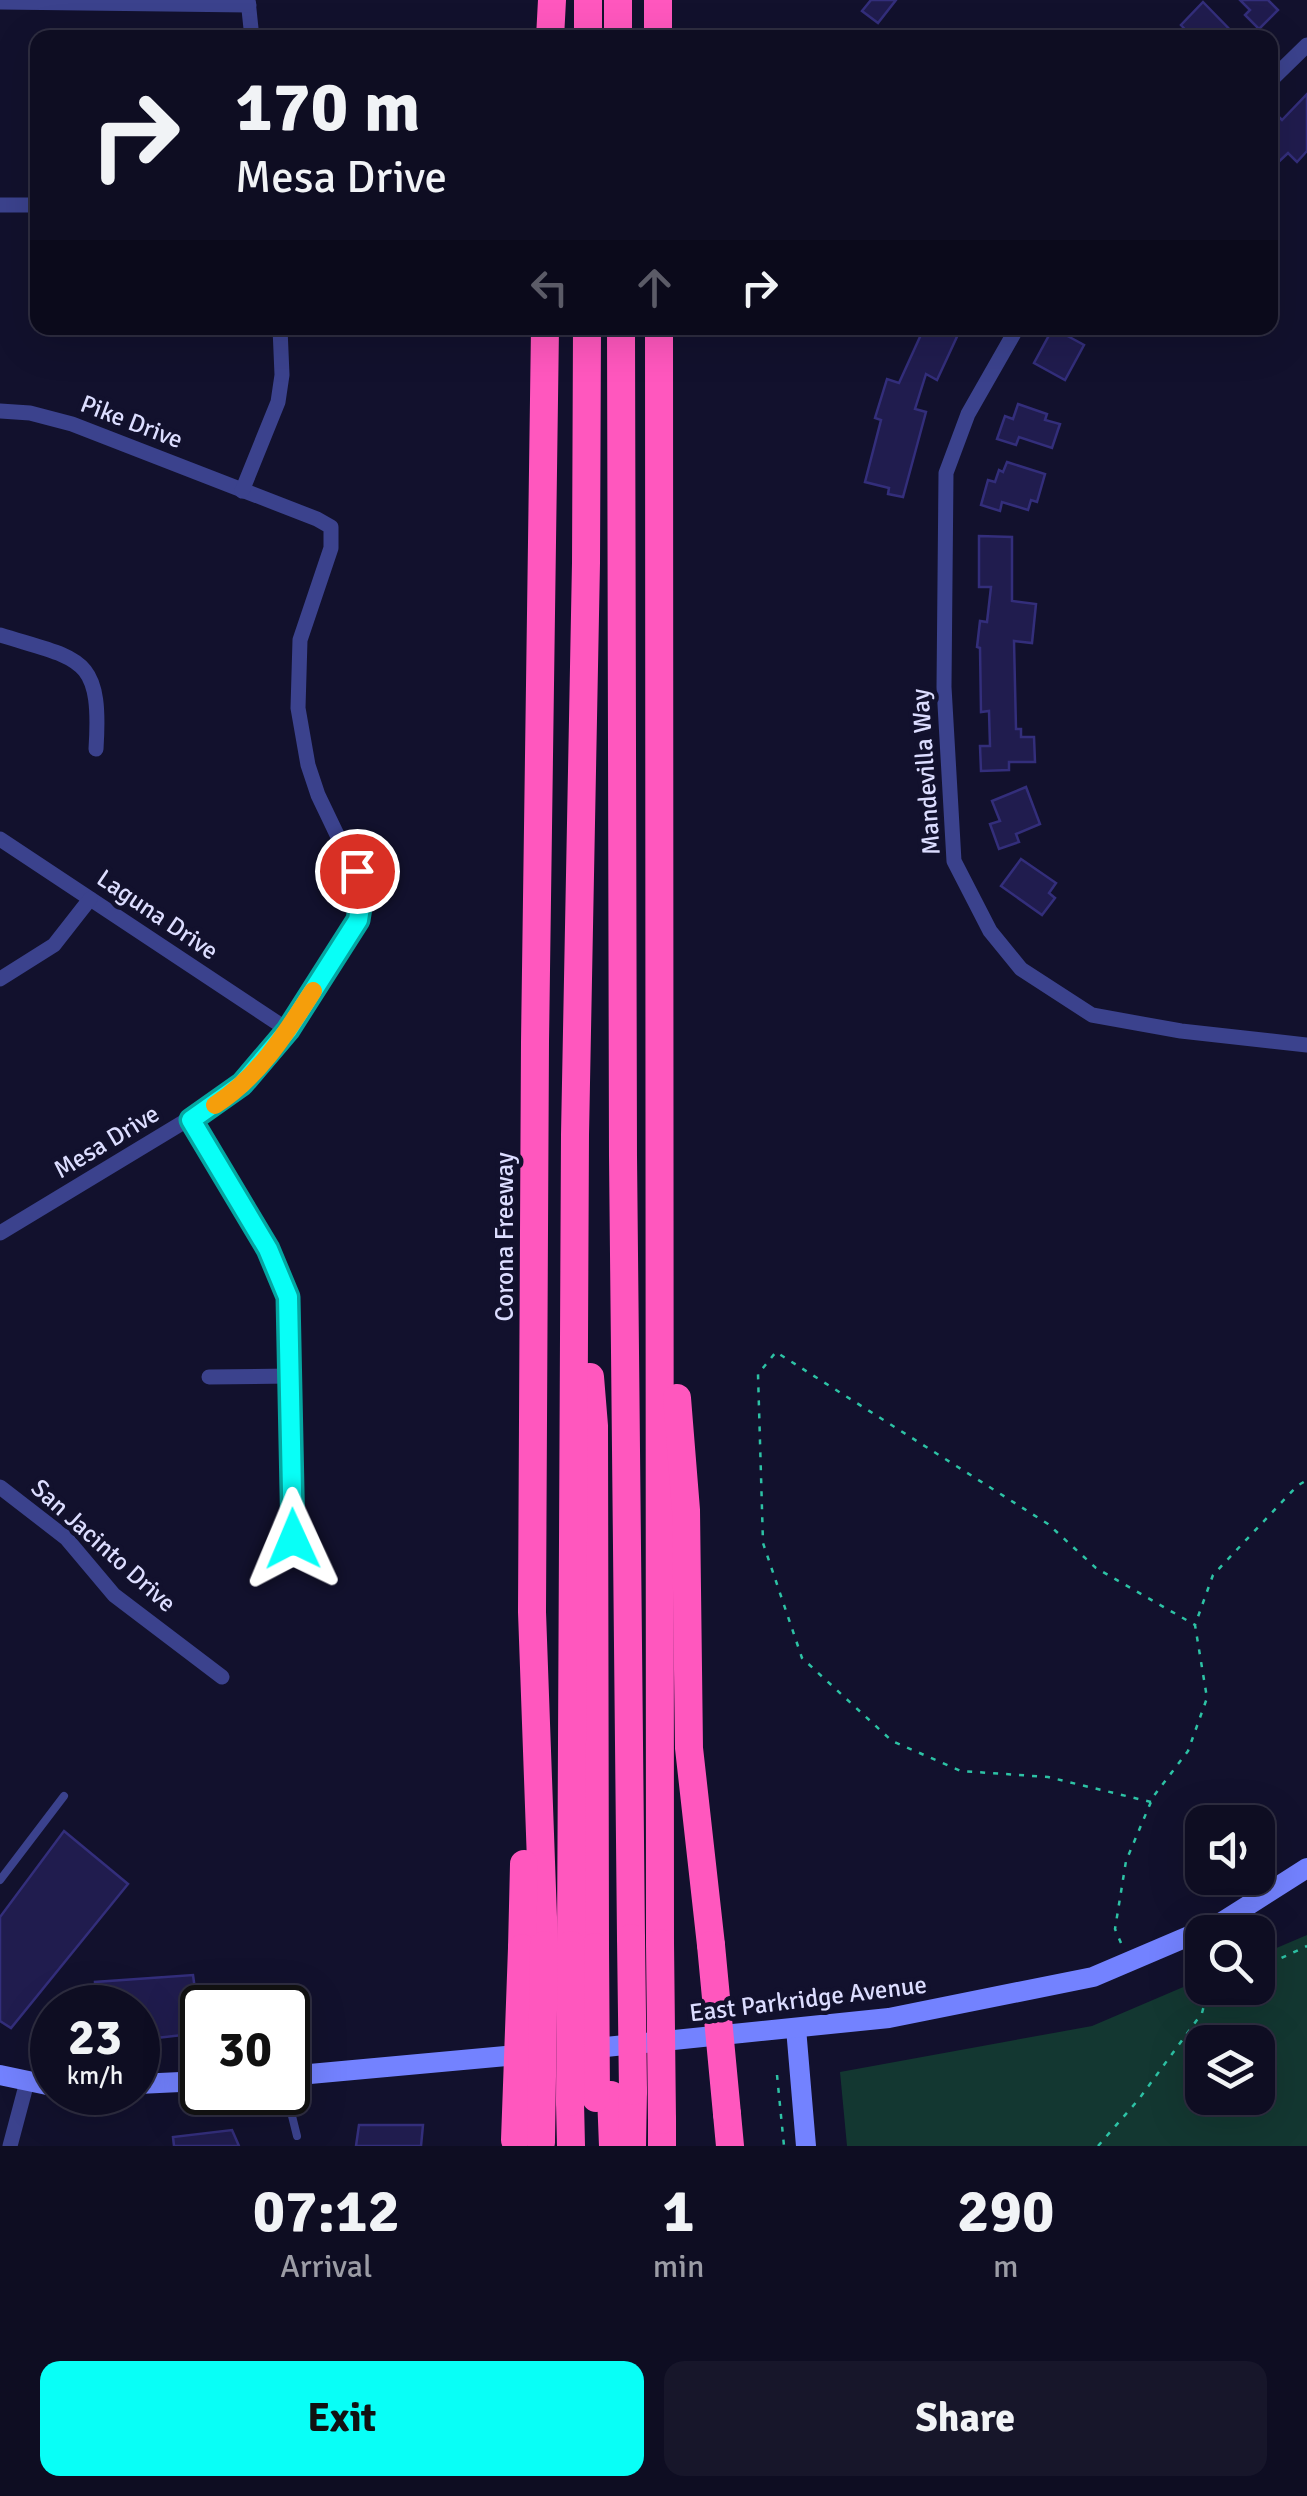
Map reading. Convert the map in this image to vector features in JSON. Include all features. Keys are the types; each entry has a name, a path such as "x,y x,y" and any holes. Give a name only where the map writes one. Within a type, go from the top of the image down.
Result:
{"highway":[{"path":"550,30 552,0"},
{"path":"588,0 588,30"},
{"path":"618,0 618,30"},
{"path":"658,0 658,30"},
{"name":"Corona Freeway","path":"528,2143 579,1945 532,1612 545,335"},
{"path":"587,335 575,1146 579,1945 613,2146"},
{"path":"596,2146 603,2096 579,1945 624,1156 621,335"},
{"path":"659,335 662,2133"},
{"path":"661,1209 686,1510 689,1748 730,2146"},
{"path":"571,2146 603,2096"},
{"path":"603,2096 632,2146"}],"main road":[{"name":"East Parkridge Avenue","path":"310,2074 796,2028 917,2012 1092,1977 1222,1922 1307,1868"},
{"path":"796,2028 806,2146"},
{"path":"0,2075 30,2082"}],"street":[{"path":"0,2 248,2 251,30"},
{"path":"1278,73 1307,45"},
{"path":"0,204 30,205"},
{"path":"242,490 280,394 280,335"},
{"name":"Mandevilla Way","path":"1012,335 968,414 946,473 944,688 954,861 990,932 1022,969 1092,1015 1307,1045"},
{"name":"Pike Drive","path":"0,411 72,424 242,490"},
{"name":"Mesa Drive","path":"0,1233 191,1120 242,1084 288,1030 353,930 362,903 357,871 331,825 308,765 298,708 300,640 333,535 326,522 242,490"},
{"path":"0,635 58,652 84,668 94,684 99,706 96,749"},
{"name":"Laguna Drive","path":"0,839 288,1030"},
{"path":"0,979 50,948 90,899"},
{"path":"191,1120 266,1244 282,1278 291,1318 293,1539"},
{"path":"209,1377 291,1376"},
{"name":"San Jacinto Drive","path":"0,1487 66,1538 114,1594 222,1677"},
{"path":"10,2146 27,2082"}],"lane":[{"path":"0,1880 64,1796"},
{"path":"292,2115 297,2136"}],"path":[{"path":"1151,1802 1048,1777 962,1771 892,1741 802,1658 762,1543 758,1374 776,1352 1048,1524 1096,1568 1195,1625"},
{"path":"1128,1962 1115,1929 1126,1861 1151,1802 1188,1751 1207,1698 1195,1625 1213,1575 1307,1480"},
{"path":"1275,1961 1307,1946"},
{"path":"1098,2146 1138,2100 1202,2014 1204,2005"},
{"path":"777,2076 784,2146"}],"green space":[{"path":"1307,1935 1307,2146 847,2146 840,2072 1092,2026 1185,1986 1185,2005 1275,2005 1275,1949"}],"building":[{"path":"871,0 896,0 878,23 862,11"},
{"path":"1240,0 1268,0 1278,10 1259,29 1245,15 1250,10"},
{"path":"1203,2 1230,30 1186,30 1181,25"},
{"path":"1307,94 1307,151 1297,162 1288,153 1278,162 1278,116 1282,120"},
{"path":"921,335 958,335 937,380 926,374 915,409 926,412 903,497 888,494 889,488 865,482 881,420 875,418 887,379 899,383"},
{"path":"1049,335 1066,335 1084,345 1065,380 1034,363"},
{"path":"1018,404 1047,414 1045,420 1060,424 1052,448 1019,437 1016,445 997,439 1005,416 1013,419"},
{"path":"1007,462 1045,474 1037,502 1031,500 1028,510 1002,502 1000,511 981,505 988,480 995,482"},
{"path":"979,536 1012,537 1012,601 1036,604 1032,643 1014,641 1016,729 1021,729 1021,737 1034,737 1035,762 1009,762 1009,770 981,771 980,746 990,746 989,711 981,712 977,647 980,621 987,622 991,587 979,587"},
{"path":"1026,787 1040,824 1016,834 1019,842 999,849 990,824 1000,821 992,801"},
{"path":"1021,859 1056,883 1049,893 1055,898 1042,915 1001,886"},
{"path":"64,1831 128,1884 46,1985 30,1985 30,2005 11,2028 0,2021 0,1917"},
{"path":"193,1975 194,1985 180,1985 180,2035 160,2038 160,1985 95,1982"},
{"path":"359,2125 423,2125 421,2146 356,2146"},
{"path":"232,2130 239,2146 174,2146 173,2137"}],"slow traffic":[{"path":"215,1105 270,1054 313,991"}],"route":[{"path":"293,1539 288,1297 268,1249 191,1120 242,1084 288,1030 358,920 362,887 357,871"}]}
